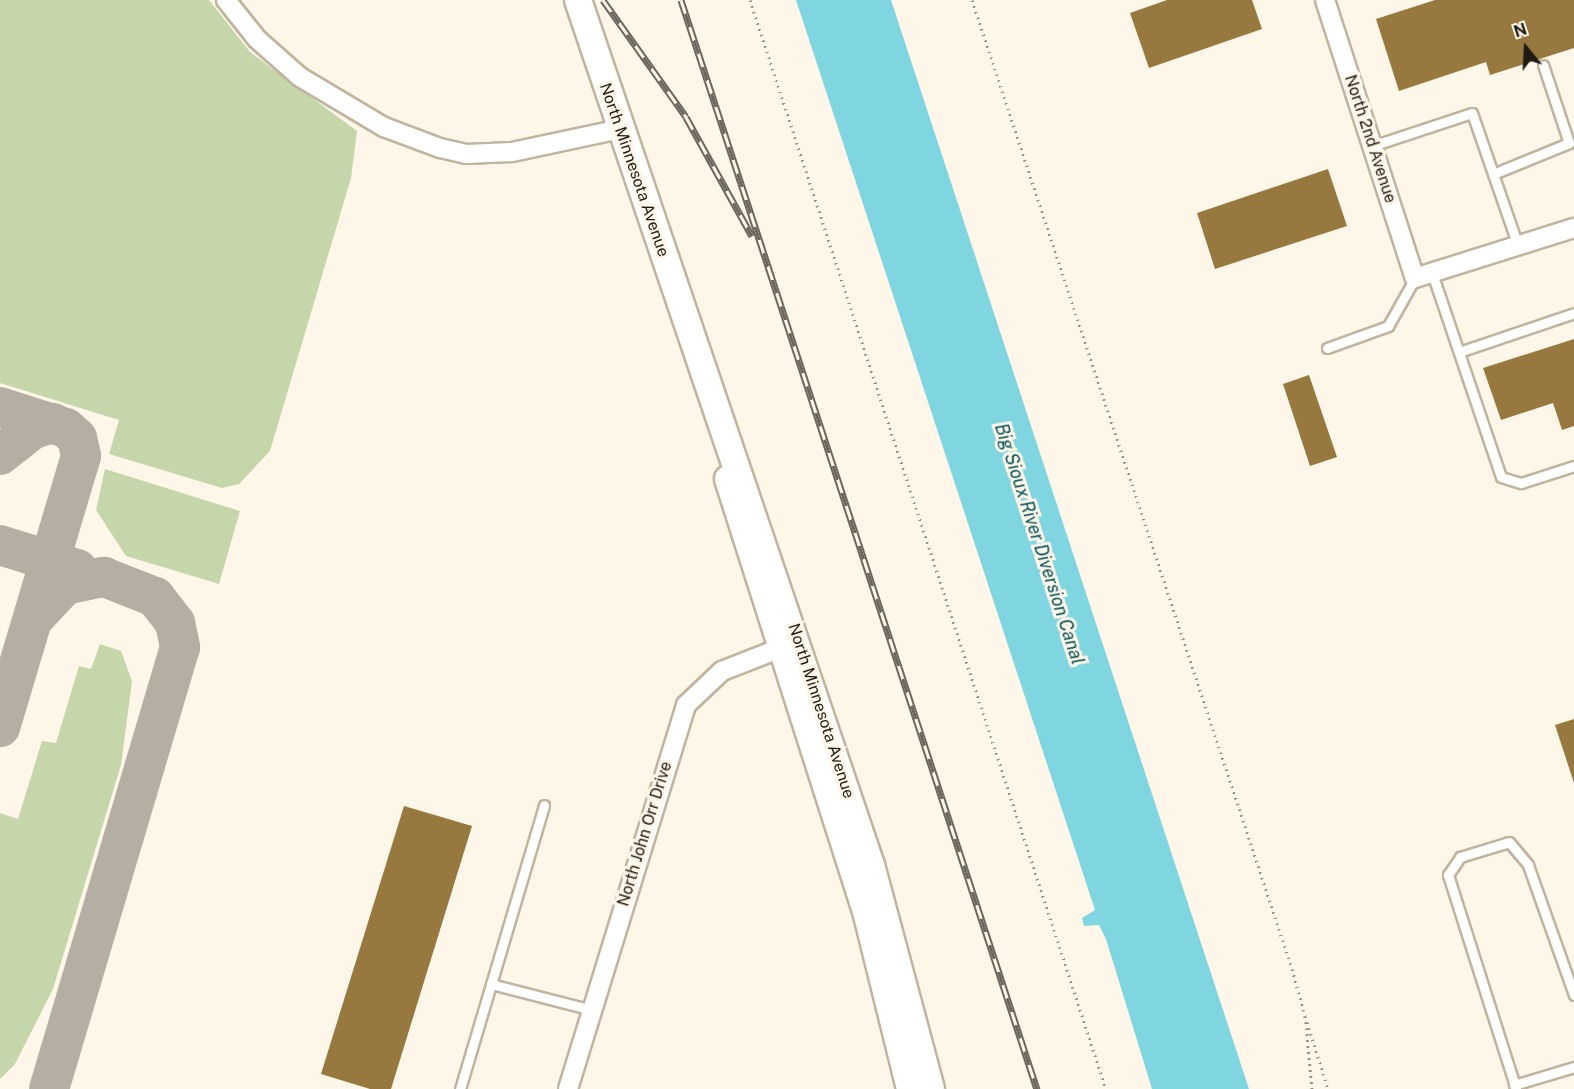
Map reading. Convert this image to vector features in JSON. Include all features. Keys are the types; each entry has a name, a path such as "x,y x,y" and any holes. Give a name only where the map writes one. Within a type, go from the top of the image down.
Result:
{"main road":[{"name":"North Minnesota Avenue","path":"578,0 692,339 789,645 867,915 910,1089"},
{"name":"North Minnesota Avenue","path":"789,645 884,909 931,1089"}],"street":[{"path":"226,0 256,39 300,77 384,127 431,145 490,154 620,129"},
{"name":"North 2nd Avenue","path":"1325,0 1415,278"},
{"path":"1415,278 1574,228"},
{"name":"North John Orr Drive","path":"568,1089 686,705 722,671 789,645"}],"lane":[{"path":"1493,174 1571,143 1543,65"},
{"path":"1372,146 1472,113 1518,246"},
{"path":"1432,273 1501,477 1521,483 1574,466"},
{"path":"1327,348 1388,326 1415,278"},
{"path":"1459,352 1574,313"},
{"path":"460,1089 544,805"},
{"path":"1574,995 1528,865 1516,850 1509,842 1460,857 1448,876 1515,1087 1574,1067"},
{"path":"491,984 592,1010"}],"path":[{"path":"750,0 1106,1089"},
{"path":"972,0 1329,1089"},
{"path":"1305,1017 1312,1089"}],"green space":[{"path":"0,0 209,0 250,52 357,131 351,178 270,451 239,484 222,488 109,454 119,420 0,383"},
{"path":"105,469 240,511 219,584 126,556 96,510"},
{"path":"100,644 121,651 132,681 121,765 53,989 15,1064 0,1079 0,813 18,819 42,741 56,743 79,666 91,669"}],"water":[{"name":"Big Sioux River Diversion Canal","path":"796,0 891,0 1249,1089 1152,1089 1106,939 1099,925 1084,926 1082,918 1095,910"}],"building":[{"path":"1167,0 1252,0 1262,29 1149,68 1130,13"},
{"path":"1435,0 1574,0 1574,48 1490,75 1486,62 1399,91 1376,19"},
{"path":"1328,169 1347,226 1215,269 1197,213"},
{"path":"1574,339 1574,426 1562,430 1553,403 1501,420 1483,368"},
{"path":"1309,375 1337,457 1310,466 1283,384"},
{"path":"1574,719 1574,783 1555,725"},
{"path":"404,806 472,826 391,1089 370,1089 321,1074"}],"taxiway":[{"path":"0,407 66,428 77,438 81,456 0,727"},
{"path":"0,455 33,429 53,423"},
{"path":"0,545 77,569"},
{"path":"34,618 65,585 104,577 155,597 175,623 180,647 49,1089"}],"railway":[{"path":"603,0 686,117 752,236"},
{"path":"681,0 1037,1089"}]}
